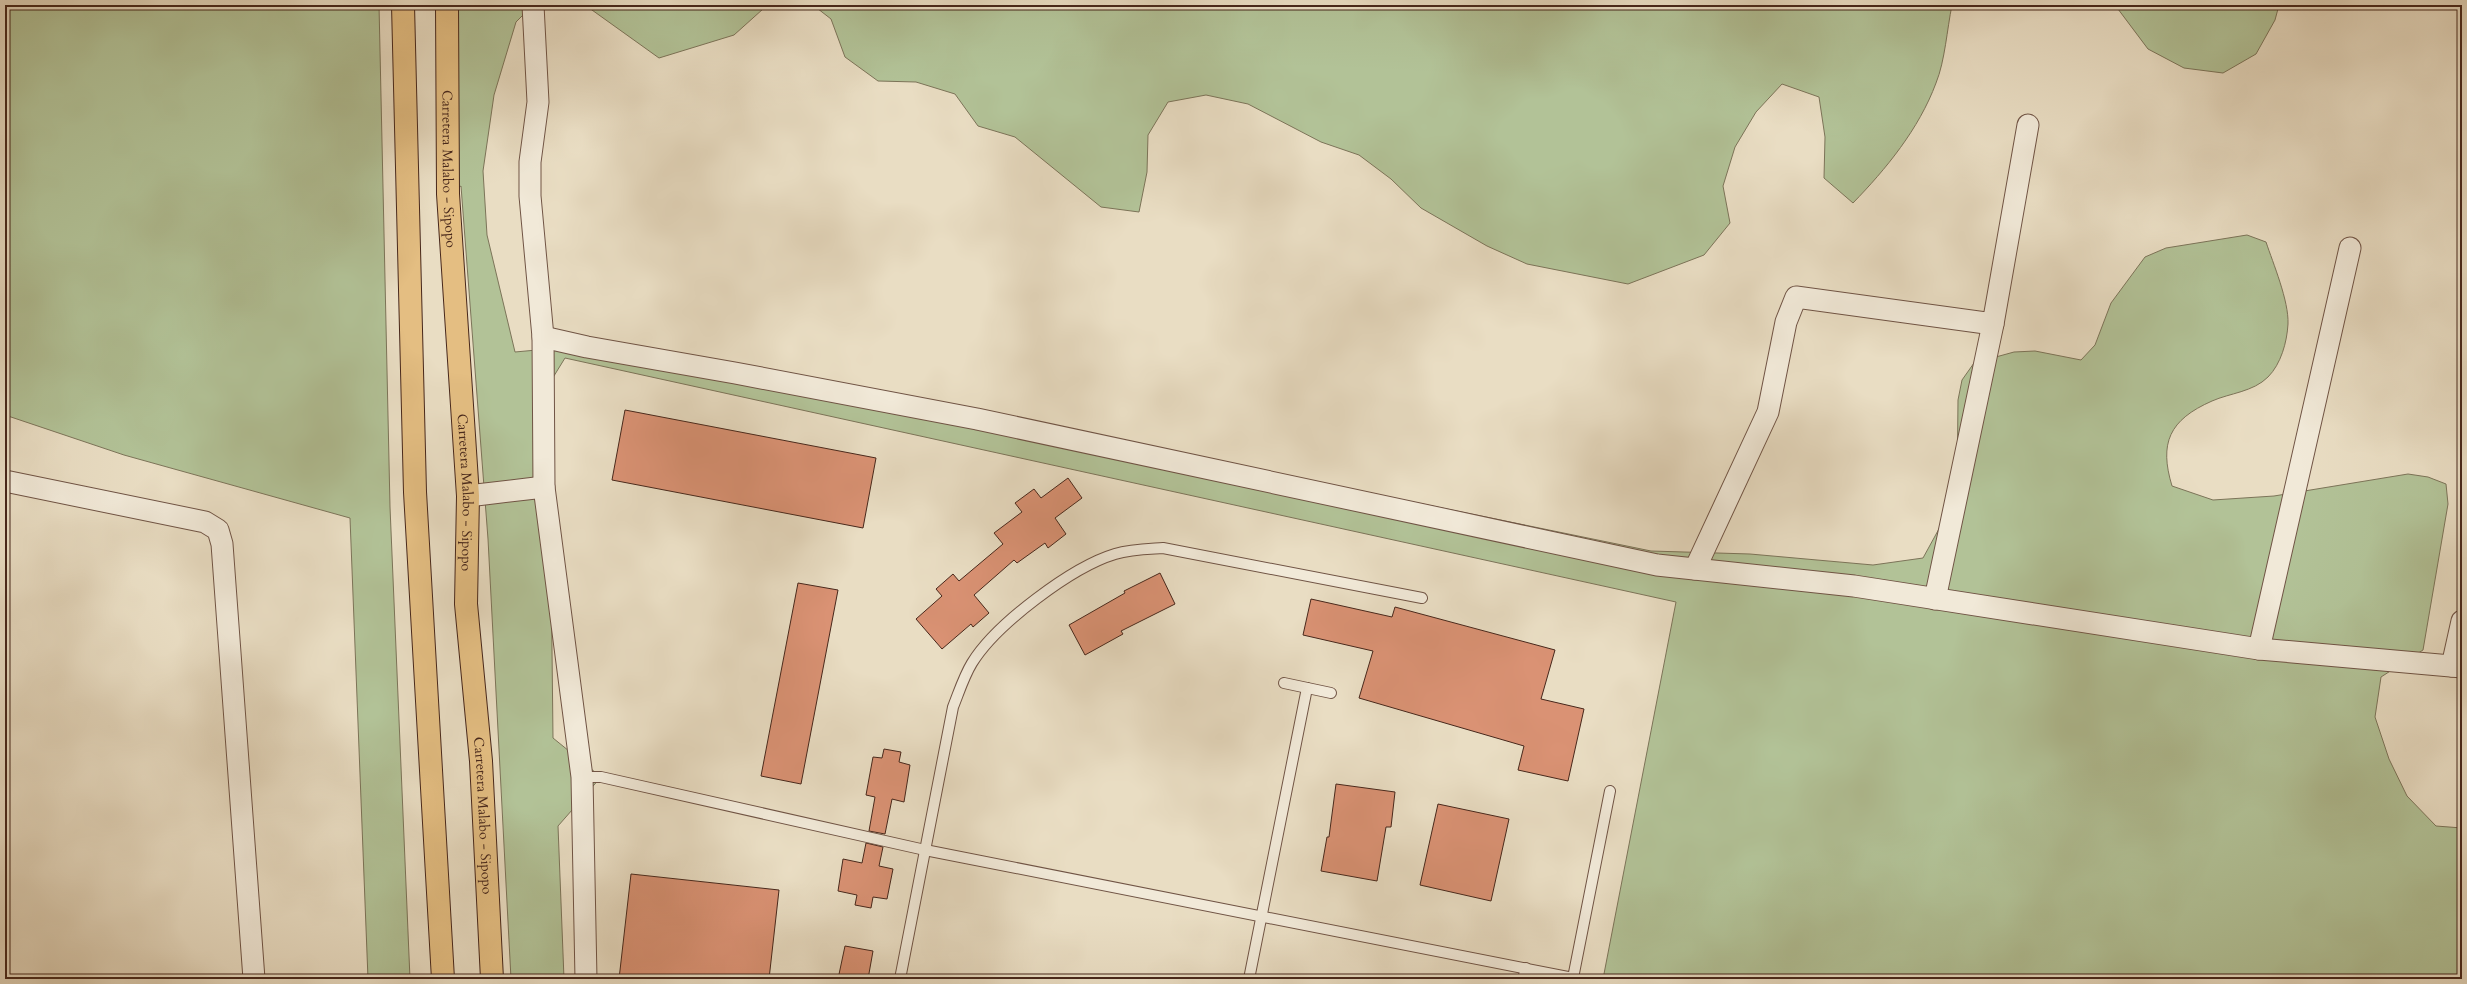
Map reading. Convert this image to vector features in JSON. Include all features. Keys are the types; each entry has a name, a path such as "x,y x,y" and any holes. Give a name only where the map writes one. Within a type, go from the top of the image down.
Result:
{"highway":[{"path":"403,5 415,492 443,979"},
{"name":"Carretera Malabo - Sipopo","path":"447,5 448,194 468,496 466,604 481,761 492,979"}],"street":[{"path":"533,5 538,102 530,162 530,196 543,337 544,487 582,777 586,979"},
{"path":"1935,599 1993,324 2028,125"},
{"path":"2258,648 2350,248"},
{"path":"1695,569 1768,412 1786,322 1796,297 1993,324"},
{"path":"543,337 587,347 735,373 977,419 1657,565 1854,586 2258,648 2457,666 2462,621"},
{"path":"5,481 205,522 218,530 222,544 254,979"},
{"path":"468,496 544,487"}],"lane":[{"path":"900,979 954,707 972,663 989,640 1008,622 1052,588 1089,566 1114,554 1136,549 1163,548 1422,598"},
{"path":"1284,683 1331,693"},
{"path":"1249,979 1307,688"},
{"path":"582,777 601,777 925,850 1573,978 1610,791"},
{"path":"1523,979 1526,968"}],"green space":[{"path":"5,5 379,5 390,507 410,979 368,979 350,518 124,455 5,415"},
{"path":"441,5 533,5 516,22 494,95 483,171 487,235 515,352 613,343 878,392 1651,551 1750,554 1873,565 1923,558 1957,496 1958,400 1962,380 1974,363 2014,352 2035,351 2081,360 2095,345 2111,303 2145,257 2166,248 2247,235 2266,242 2280,282 2288,315 2285,345 2280,359 2273,372 2262,382 2248,389 2219,398 2197,408 2177,425 2171,434 2168,445 2168,471 2172,486 2213,500 2274,496 2408,474 2428,477 2446,484 2448,504 2423,650 2381,677 2375,717 2389,759 2407,796 2436,826 2462,828 2462,979 1603,979 1676,602 565,358 549,384 553,738 601,777 558,826 564,979 511,979 488,539 461,186 446,195"},
{"path":"585,5 773,5 763,9 734,35 659,58"},
{"path":"813,5 1952,5 1942,65 1929,100 1900,148 1878,176 1853,203 1824,178 1825,137 1819,97 1782,84 1756,112 1735,147 1723,186 1730,223 1704,255 1628,284 1527,264 1487,246 1421,208 1391,179 1359,155 1321,142 1248,104 1206,95 1168,102 1148,135 1147,172 1139,212 1101,207 1015,137 978,126 955,94 916,82 878,81 845,57 831,19"},
{"path":"2115,5 2279,5 2275,20 2256,54 2223,73 2184,68 2148,49"}],"building":[{"path":"625,410 876,458 863,528 612,480"},
{"path":"1068,478 1082,498 1055,518 1066,534 1048,548 1045,543 1017,563 1014,560 974,595 989,613 973,627 971,624 942,649 916,619 942,596 936,589 953,574 959,581 1003,544 994,533 1022,512 1015,503 1034,489 1041,498"},
{"path":"1160,573 1175,604 1121,631 1123,634 1085,655 1069,625 1125,593 1124,591"},
{"path":"798,583 838,590 801,784 761,776"},
{"path":"1311,599 1392,617 1395,607 1555,650 1541,699 1584,709 1568,781 1518,770 1524,746 1359,698 1373,651 1303,635"},
{"path":"884,749 901,752 899,762 910,765 904,802 892,799 885,834 869,831 875,797 866,795 873,757 882,758"},
{"path":"1336,784 1395,792 1391,827 1386,827 1377,881 1321,871 1327,837 1329,837"},
{"path":"1438,804 1509,819 1491,901 1420,885"},
{"path":"866,843 883,847 879,866 893,869 887,899 873,897 871,908 855,905 857,895 838,891 843,859 862,863"},
{"path":"631,874 779,890 769,979 619,979"},
{"path":"845,946 873,951 868,979 838,979"}]}
